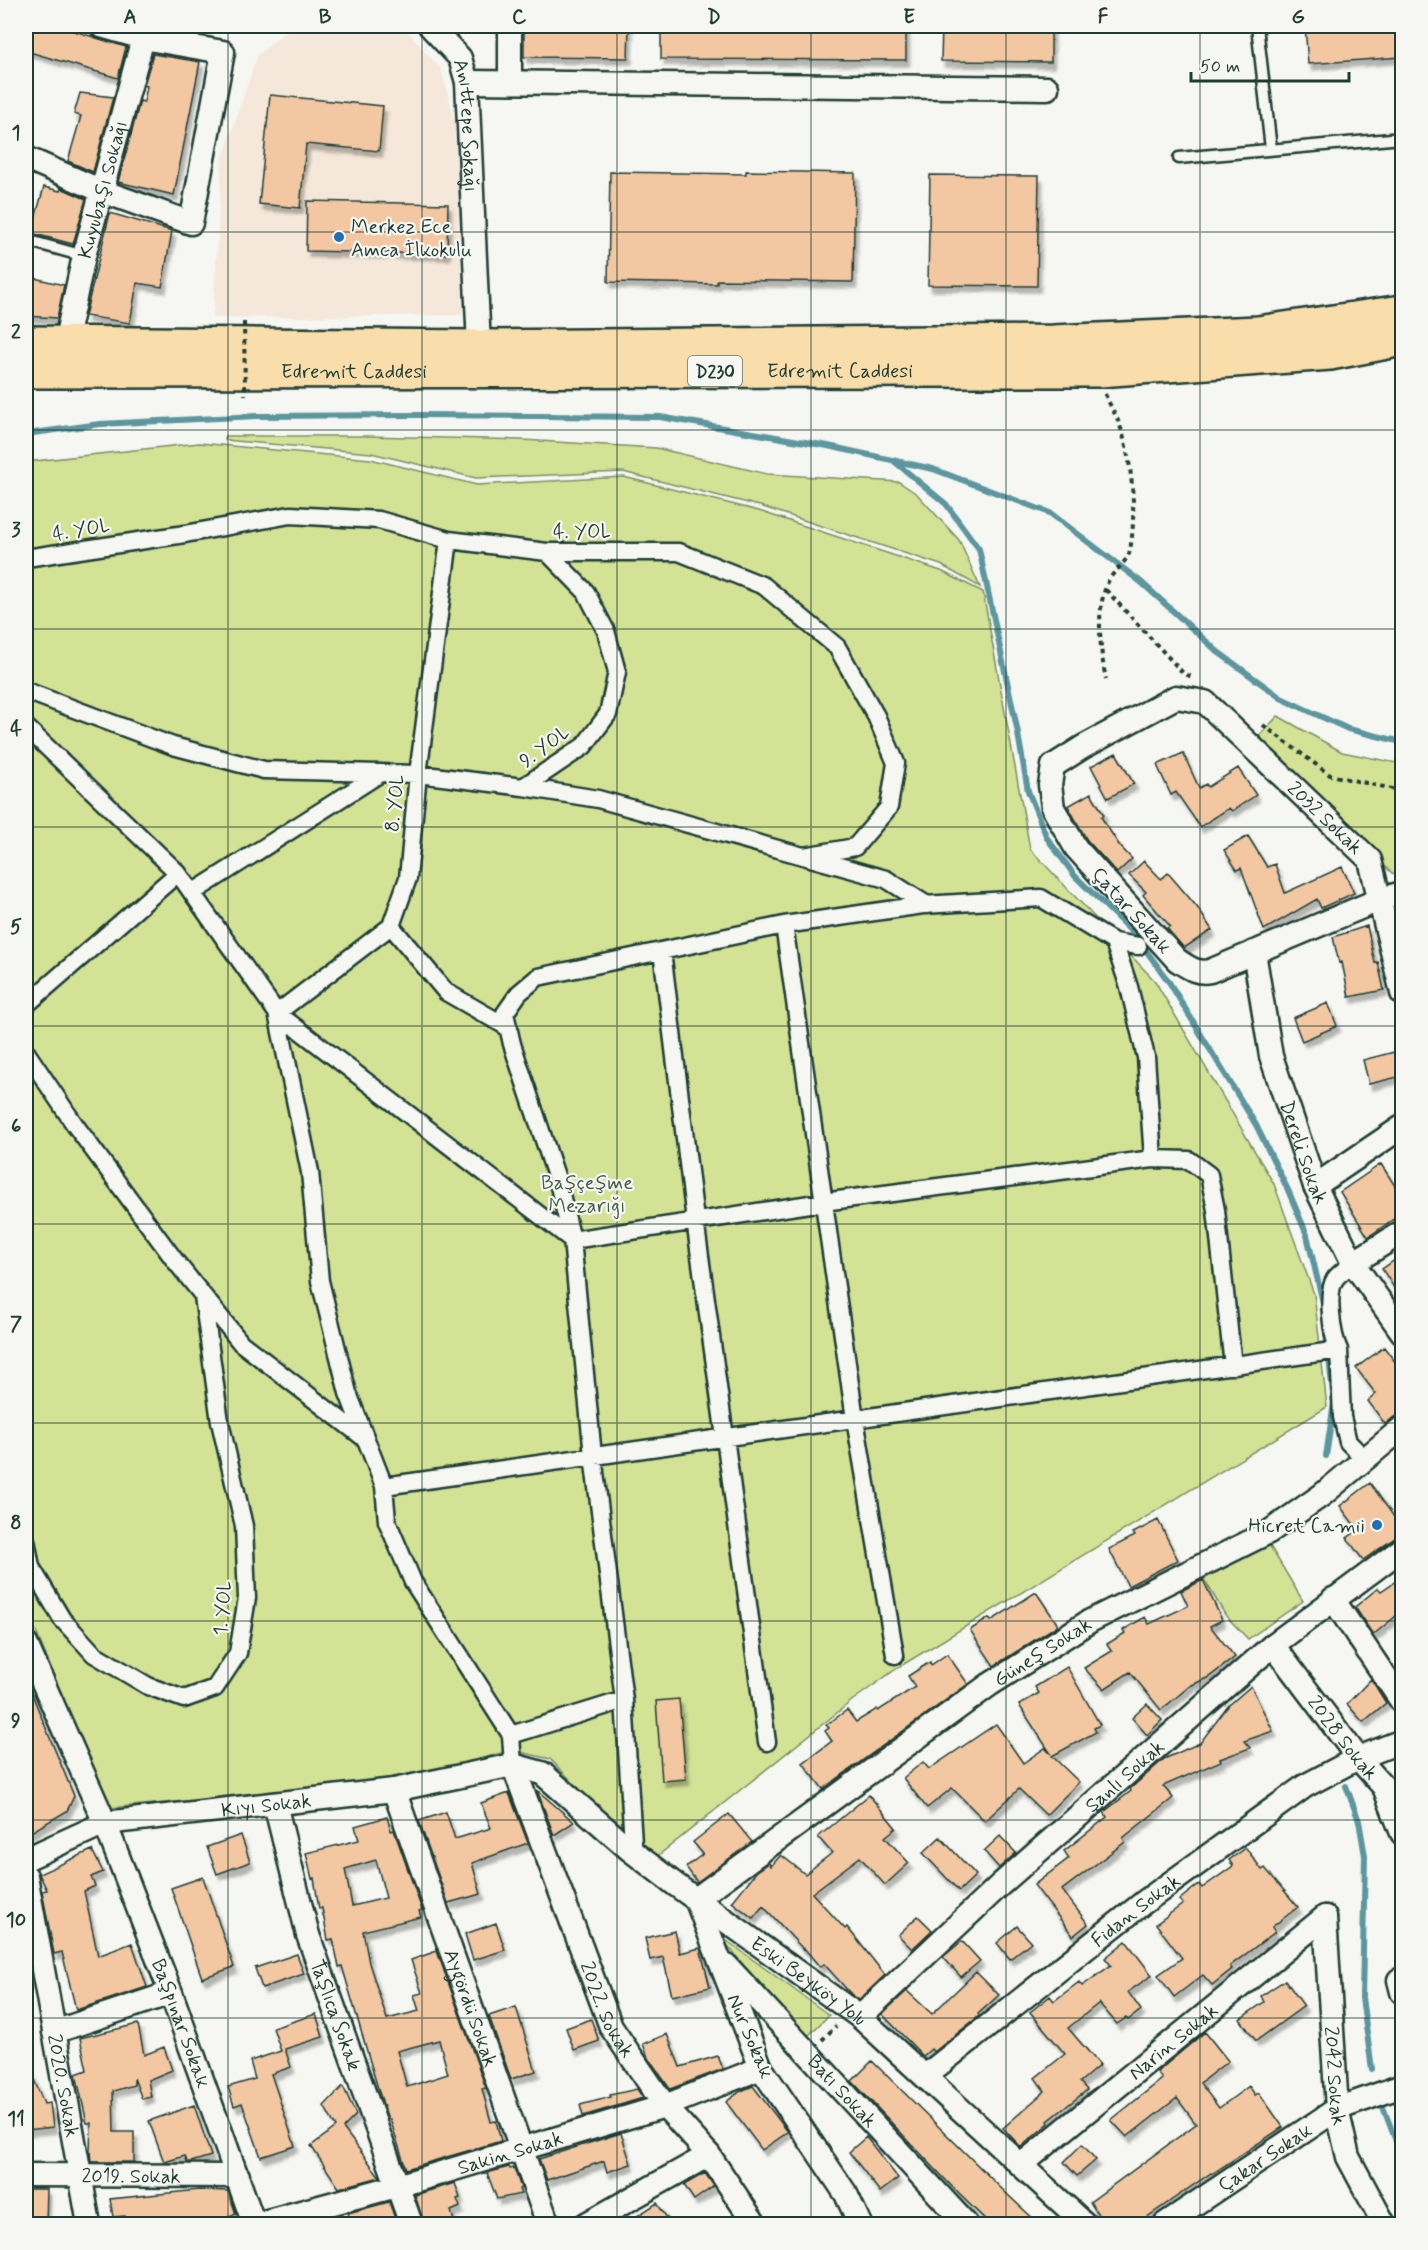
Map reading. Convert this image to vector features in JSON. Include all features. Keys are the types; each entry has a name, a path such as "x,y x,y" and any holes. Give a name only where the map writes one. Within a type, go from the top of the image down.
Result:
{"highway":[{"name":"Edremit Caddesi","path":"26,343 479,347 1053,342 1258,333 1402,312"},
{"name":"Edremit Caddesi","path":"26,371 1099,370 1330,353 1402,339"}],"street":[{"path":"26,158 102,191 191,223 223,51 143,38 101,26"},
{"name":"Anıttepe Sokağı","path":"430,26 460,58 467,82 479,347"},
{"path":"510,26 510,82"},
{"name":"Kuyubaşı Sokağı","path":"65,344 84,256 143,38"},
{"path":"467,82 1047,88"},
{"name":"4. YOL","path":"26,558 185,534 290,515 379,520 448,540 547,552 679,552 764,586 837,647 876,716 896,763 889,807 855,847 804,856"},
{"name":"8. YOL","path":"391,926 408,878 418,774 448,540"},
{"name":"9. YOL","path":"523,787 584,746 608,714 617,672 606,631 586,592 547,552"},
{"path":"26,691 173,746 264,770 418,774 598,799 886,879 927,905"},
{"name":"2032 Sokak","path":"1176,697 1205,702 1370,860 1402,993"},
{"name":"Çatar Sokak","path":"1176,697 1083,747 1053,766 1050,785 1053,808 1076,848 1177,960 1194,971 1210,972 1381,899 1402,893"},
{"path":"26,727 178,873 277,1013 572,1240 823,1202 1153,1159 1189,1160 1209,1175 1216,1210 1233,1366"},
{"path":"192,893 381,773"},
{"path":"26,1005 178,873"},
{"path":"633,1843 624,1700 593,1456 572,1240 558,1182 512,1044 505,1013 519,993 538,977 784,925 927,905 1041,898 1114,942 1138,946"},
{"path":"784,925 855,1419 895,1655"},
{"path":"277,1013 391,926 446,992 508,1028"},
{"path":"1114,942 1129,987 1146,1058 1153,1159"},
{"path":"662,951 695,1220 767,1742"},
{"name":"Dereli Sokak","path":"1254,952 1271,1056 1315,1186 1353,1263 1402,1332"},
{"path":"277,1013 310,1172 320,1281 348,1393 384,1486 387,1521 413,1582 511,1735 513,1766"},
{"path":"26,1052 75,1125 241,1343 366,1439"},
{"path":"1315,1186 1402,1127"},
{"path":"1365,1459 1348,1442 1342,1417 1332,1352 1335,1341 1330,1295 1334,1280 1353,1263 1402,1232"},
{"name":"1. YOL","path":"26,1540 32,1567 62,1619 94,1654 148,1686 184,1699 215,1688 238,1653 247,1598 244,1526 220,1422 203,1296"},
{"path":"384,1486 1332,1352"},
{"name":"Güneş Sokak","path":"696,1899 989,1685 1090,1621 1269,1532 1322,1495 1402,1428"},
{"name":"Şanlı Sokak","path":"860,2017 1000,1885 1273,1645 1402,1549"},
{"path":"1333,1599 1402,1702"},
{"name":"Başpınar Sokak","path":"26,1644 105,1823 171,1993 255,2224"},
{"name":"2028 Sokak","path":"1273,1645 1358,1758 1384,1787 1402,1833"},
{"path":"511,1735 624,1700"},
{"name":"Fidan Sokak","path":"925,2076 1143,1903 1305,1786 1358,1758 1402,1741"},
{"name":"Eski Beyköy Yolu","path":"513,1766 542,1773 630,1849 860,2017 1085,2224"},
{"name":"Kıyı Sokak","path":"26,1859 105,1823 394,1790 513,1766"},
{"name":"2022. Sokak","path":"513,1766 611,2027 665,2106 709,2155 755,2224"},
{"name":"Aygördü Sokak","path":"394,1790 548,2224"},
{"name":"Taşlıca Sokak","path":"275,1804 308,1935 411,2224"},
{"name":"2020. Sokak","path":"26,1876 90,2224"},
{"name":"Nur Sokak","path":"696,1899 761,2068 846,2194 860,2224"},
{"name":"2042 Sokak","path":"1326,1917 1337,2109 1348,2157 1384,2224"},
{"name":"Narin Sokak","path":"1021,2165 1326,1917"},
{"name":"Batı Sokak","path":"718,1956 966,2224"},
{"path":"54,2032 171,1993"},
{"name":"Sakin Sokak","path":"255,2224 397,2186 665,2106 761,2068"},
{"name":"Çakar Sokak","path":"1165,2224 1337,2109 1402,2086"},
{"path":"586,2224 709,2155"},
{"name":"2019. Sokak","path":"26,2175 238,2176"}],"lane":[{"path":"1257,26 1271,149"},
{"path":"1179,158 1402,138"},
{"path":"26,240 84,256"}],"path":[{"path":"244,322 245,395"},
{"path":"1104,393 1119,424 1129,463 1132,508 1130,553 1108,580 1102,604 1100,648 1106,679"},
{"path":"1330,775 1402,791"}],"shaded area":[{"name":"Merkez Ece Amca İlkokulu","path":"293,26 402,26 441,69 455,121 463,315 213,318 222,160 258,54"}],"green space":[{"path":"225,436 366,436 522,440 656,448 767,474 899,482 917,494 959,540 980,587 941,565 760,506 623,472 476,478 371,453 225,440"},
{"name":"Başçeşme Mezarığı","path":"199,443 370,459 477,485 624,477 759,511 941,571 983,592 1030,849 1155,981 1274,1184 1314,1294 1327,1407 899,1667 853,1700 655,1858 633,1843 550,1759 512,1750 392,1783 108,1808 26,1607 26,462"},
{"path":"1278,716 1342,752 1402,764 1402,876 1392,873 1255,740"},
{"path":"1267,1541 1303,1601 1248,1639 1226,1616 1202,1576"},
{"path":"719,1935 829,2015 804,2040"}],"building":[{"path":"26,26 58,26 126,47 118,78 26,51"},
{"path":"524,26 629,26 628,58 524,57"},
{"path":"661,26 906,26 906,60 661,59"},
{"path":"942,26 1051,26 1051,62 941,61"},
{"path":"1305,26 1402,26 1402,57 1308,64"},
{"path":"153,54 200,62 174,195 118,182 140,101 144,102 147,86 144,85"},
{"path":"80,93 113,97 93,172 68,161 81,116 74,114"},
{"path":"270,95 383,106 379,151 306,144 300,208 259,204"},
{"path":"746,171 855,173 853,282 717,280 717,284 608,282 610,172 746,174"},
{"path":"930,175 1039,176 1037,286 928,285"},
{"path":"44,187 60,191 61,188 86,199 73,244 31,233"},
{"path":"307,201 448,204 447,254 306,251"},
{"path":"110,213 172,231 162,287 137,283 130,323 85,316"},
{"path":"30,277 64,285 57,318 26,316 26,296"},
{"path":"1116,753 1134,784 1108,798 1091,766"},
{"path":"1183,753 1199,788 1206,784 1208,787 1238,768 1256,795 1232,811 1229,808 1200,827 1176,792 1171,795 1157,765"},
{"path":"1091,793 1104,815 1101,817 1119,845 1132,859 1117,873 1087,840 1068,806"},
{"path":"1248,836 1267,867 1275,864 1285,893 1342,867 1354,893 1321,908 1317,899 1264,930 1241,868 1237,870 1224,850"},
{"path":"1144,861 1161,879 1168,873 1197,907 1212,930 1184,948 1167,928 1170,926 1143,895 1146,892 1129,875"},
{"path":"1367,926 1384,990 1349,997 1342,962 1339,963 1333,937"},
{"path":"1328,1003 1337,1026 1302,1041 1293,1018"},
{"path":"1402,1050 1402,1076 1369,1084 1363,1060"},
{"path":"1381,1164 1402,1197 1402,1213 1368,1237 1340,1192"},
{"path":"1402,1255 1402,1300 1382,1269"},
{"path":"1384,1347 1402,1371 1402,1415 1394,1417 1385,1424 1368,1401 1376,1394 1356,1368"},
{"name":"Hicret Camii","path":"1370,1483 1402,1528 1402,1533 1363,1560 1347,1538 1358,1530 1340,1506"},
{"path":"1158,1520 1178,1560 1128,1586 1109,1549 1135,1536 1133,1533"},
{"path":"1402,1577 1402,1611 1373,1635 1355,1607 1378,1588 1381,1591"},
{"path":"1203,1580 1222,1620 1210,1626 1235,1657 1209,1677 1190,1686 1161,1710 1130,1672 1104,1689 1084,1668 1112,1651 1107,1644 1125,1633 1123,1630 1145,1617 1149,1624 1188,1606 1181,1591"},
{"path":"1036,1592 1058,1625 994,1666 970,1630 989,1618 991,1621"},
{"path":"947,1654 968,1684 823,1789 803,1763 832,1741 825,1731 829,1728 826,1725 847,1710 856,1722 877,1709 878,1711 915,1687 908,1676"},
{"path":"1067,1667 1100,1725 1094,1728 1096,1732 1052,1756 1079,1782 1046,1815 1019,1789 985,1821 952,1788 927,1808 903,1778 923,1762 929,1769 996,1724 1023,1763 1045,1748 1051,1754 1019,1705 1039,1693 1035,1687"},
{"path":"1371,1679 1386,1703 1363,1722 1347,1704"},
{"path":"26,1680 74,1796 67,1811 26,1835"},
{"path":"1251,1686 1273,1731 1244,1741 1250,1748 1220,1759 1221,1761 1163,1786 1173,1798 1123,1838 1125,1842 1062,1890 1088,1924 1073,1936 1034,1885 1069,1858 1064,1851 1107,1817 1104,1812 1131,1791 1130,1789 1164,1759 1200,1743 1229,1705"},
{"path":"679,1699 686,1779 662,1781 656,1701"},
{"path":"1147,1704 1162,1720 1147,1735 1132,1718"},
{"path":"537,1790 574,1822 554,1835"},
{"path":"509,1793 528,1843 472,1863 481,1894 448,1903 419,1821 446,1812 455,1839 491,1828 481,1803"},
{"path":"869,1795 896,1828 885,1837 909,1863 885,1885 860,1857 812,1893 845,1929 847,1927 885,1975 859,2000 824,1964 820,1967 763,1906 753,1918 732,1902 756,1872 769,1863 771,1866 781,1855 805,1874 832,1853 818,1837"},
{"path":"729,1814 752,1842 697,1882 686,1867 703,1854 693,1842"},
{"path":"387,1817 391,1831 394,1830 422,1910 419,1911 421,1917 363,1931 369,1963 387,2019 419,2011 414,1995 422,1993 411,1960 437,1951 486,2088 482,2089 491,2122 496,2121 501,2141 406,2169 379,2092 342,1966 339,1967 333,1939 328,1940 322,1908 319,1909 314,1878 312,1879 306,1853 359,1840 355,1826","holes":["376,1860 386,1898 352,1906 345,1869","439,2040 448,2074 407,2087 397,2051"]},
{"path":"241,1835 250,1862 217,1874 207,1847"},
{"path":"1000,1836 1016,1853 999,1868 984,1851"},
{"path":"940,1837 976,1875 959,1891 923,1853"},
{"path":"1246,1848 1262,1870 1265,1868 1298,1907 1272,1927 1275,1932 1230,1966 1232,1969 1212,1985 1203,1975 1174,1997 1158,1975 1182,1958 1156,1924 1183,1904 1179,1900 1199,1884 1202,1888 1233,1866 1229,1860"},
{"path":"92,1850 103,1872 91,1877 95,1886 84,1891 98,1956 132,1943 147,1987 76,2010 62,1952 54,1954 42,1891 47,1890 39,1874"},
{"path":"203,1877 234,1967 202,1978 171,1888"},
{"path":"918,1916 932,1930 912,1949 898,1935"},
{"path":"496,1923 505,1950 473,1960 465,1934"},
{"path":"1017,1926 1031,1942 1010,1959 997,1943"},
{"path":"675,1931 680,1953 700,1948 710,1987 672,1996 663,1957 650,1960 645,1938"},
{"path":"962,1941 980,1961 961,1977 943,1957"},
{"path":"1126,1941 1152,1975 1128,1992 1141,2010 1128,2020 1126,2018 1117,2024 1099,2003 1068,2028 1100,2065 1080,2082 1087,2090 1048,2121 1049,2123 1021,2147 1003,2128 1045,2091 1035,2078 1065,2054 1030,2012 1050,1996 1054,2001 1079,1982 1082,1986 1111,1965 1105,1958"},
{"path":"297,1954 304,1974 262,1988 255,1968"},
{"path":"976,1972 999,1995 978,2014 979,2016 934,2052 931,2049 923,2056 882,2014 907,1991 932,2014"},
{"path":"1285,1980 1304,2006 1256,2041 1240,2019 1264,2002 1261,1996"},
{"path":"516,2007 536,2071 511,2079 489,2016"},
{"path":"316,2014 323,2037 285,2049 291,2067 271,2074 295,2146 261,2157 242,2103 234,2106 228,2087 255,2079 250,2061 281,2051 273,2028"},
{"path":"591,2019 599,2041 574,2050 566,2028"},
{"path":"138,2024 144,2055 164,2047 172,2070 148,2080 151,2097 142,2099 134,2078 134,2085 113,2091 114,2132 134,2132 134,2162 91,2162 91,2123 87,2123 76,2074 87,2070 80,2038"},
{"path":"1205,2032 1228,2061 1200,2083 1219,2108 1249,2086 1255,2095 1259,2093 1283,2127 1137,2224 1104,2224 1090,2202 1196,2124 1177,2098 1127,2137 1111,2120 1162,2079 1157,2072"},
{"path":"667,2034 680,2067 718,2056 723,2069 670,2089 648,2057 643,2044"},
{"path":"26,2060 44,2104 50,2103 53,2127 26,2130"},
{"path":"872,2061 1039,2224 990,2224 960,2195 852,2081"},
{"path":"343,2086 356,2115 343,2128 380,2177 339,2188 311,2146 336,2127 324,2106"},
{"path":"753,2086 788,2132 762,2150 726,2102 741,2091"},
{"path":"637,2089 643,2098 583,2116 580,2105"},
{"path":"194,2105 211,2156 191,2162 187,2162 185,2156 164,2162 149,2121"},
{"path":"621,2133 631,2164 607,2172 604,2161 547,2180 539,2159"},
{"path":"866,2137 898,2178 880,2192 849,2152"},
{"path":"1082,2144 1096,2160 1077,2176 1064,2162"},
{"path":"509,2167 514,2168 521,2194 497,2199 487,2173"},
{"path":"705,2173 714,2186 694,2200 684,2185"},
{"path":"455,2183 460,2198 457,2199 460,2207 451,2211 455,2224 424,2224 415,2195"},
{"path":"26,2189 47,2189 46,2224 26,2224"},
{"path":"199,2190 228,2191 236,2214 210,2224 127,2224 125,2216 113,2217 110,2199"},
{"path":"389,2202 397,2224 352,2224 348,2213"},
{"path":"657,2203 671,2224 625,2224"}],"waterway":[{"path":"26,434 100,424 257,416 660,417 828,446 933,469 1050,513 1141,582 1218,652 1281,698 1348,729 1402,742"},
{"path":"895,462 946,504 979,549 1028,791 1047,838 1075,876 1134,934 1169,982 1256,1125 1307,1235 1324,1307"},
{"path":"1326,1332 1334,1403 1326,1456"},
{"path":"1346,1786 1359,1821 1365,1856 1362,1998 1372,2069"},
{"path":"1383,2107 1402,2157"}],"place":[{"name":"Merkez Ece Amca İlkokulu","path":"339,237"},
{"name":"Hicret Camii","path":"1377,1525"}]}
